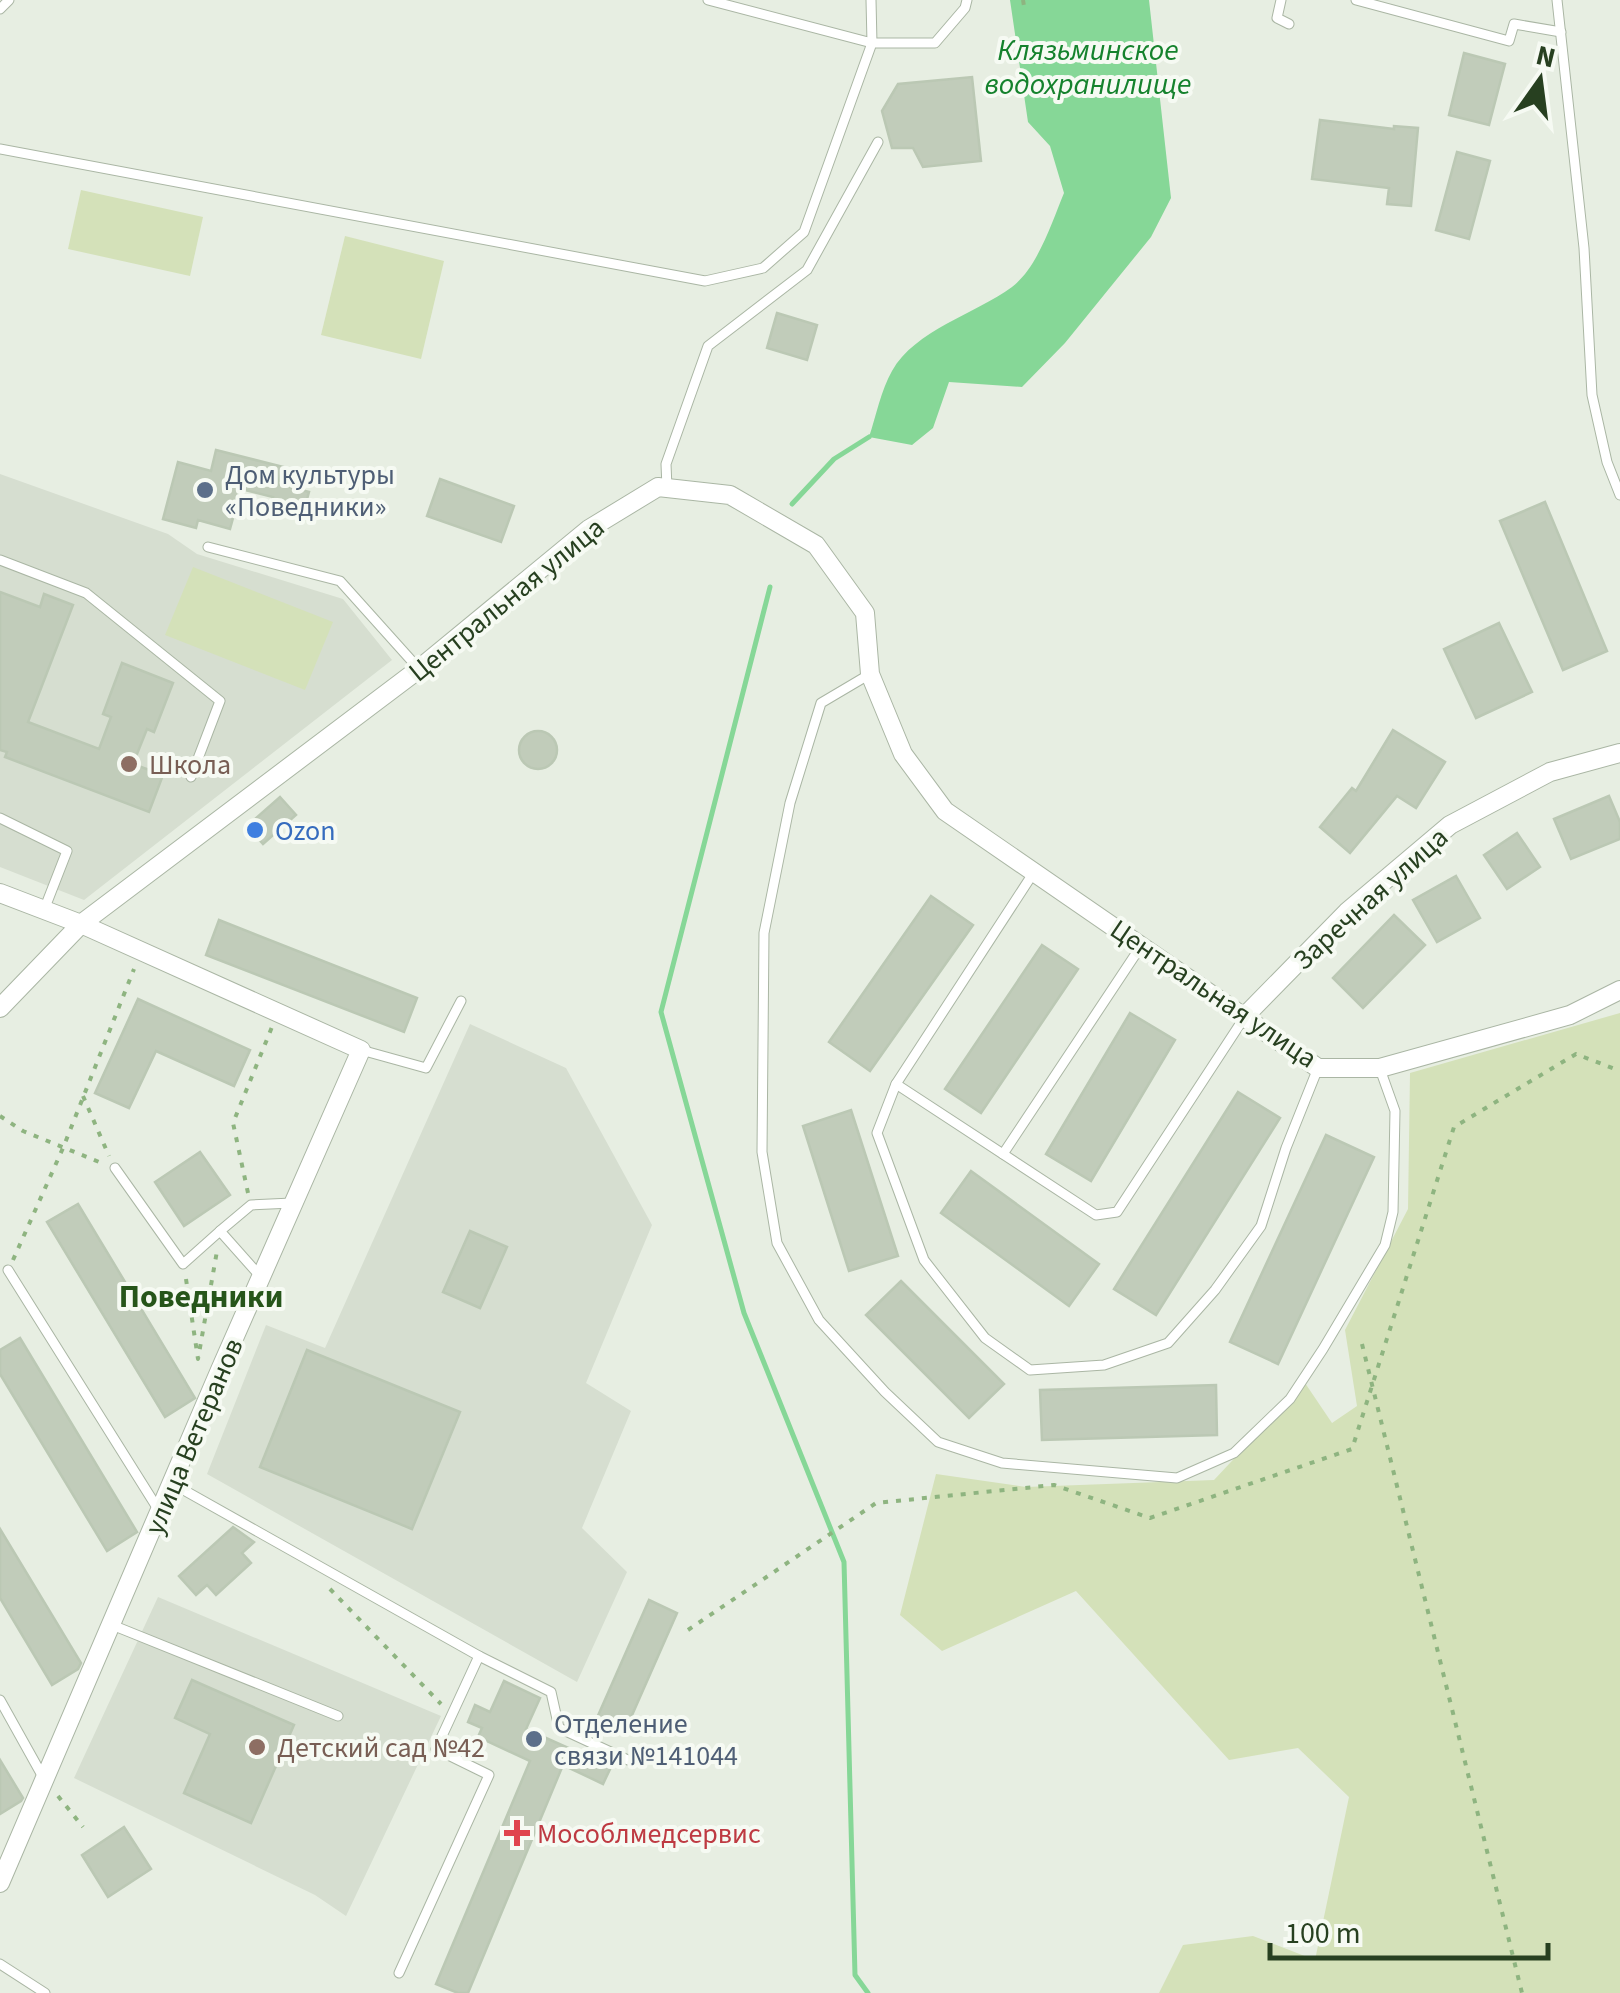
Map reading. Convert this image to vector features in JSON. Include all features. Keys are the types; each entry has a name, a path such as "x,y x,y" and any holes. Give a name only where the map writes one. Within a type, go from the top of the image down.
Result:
{"street":[{"name":"Центральная улица","path":"0,1008 81,924 419,669 589,528 658,487 730,494 816,546 865,613 870,674 903,754 945,812 1318,1068 1380,1068 1570,1016 1620,990"},
{"name":"Заречная улица","path":"1244,1017 1347,912 1450,825 1550,772 1620,753"},
{"path":"0,894 81,924 360,1050"},
{"name":"улица Ветеранов","path":"0,1883 360,1050"}],"lane":[{"path":"0,10 10,0"},
{"path":"708,0 872,42 935,43 965,8 967,0"},
{"path":"0,149 705,281 762,268 804,232 872,42 871,0"},
{"path":"1281,0 1276,18 1289,24"},
{"path":"1356,0 1509,41 1514,24 1561,32"},
{"path":"1558,0 1584,248 1592,395 1606,462 1620,495"},
{"path":"667,488 666,464 708,346 807,270 878,142"},
{"path":"208,547 340,581 419,669"},
{"path":"0,560 86,594 220,701 191,777"},
{"path":"870,674 820,704 790,802 764,933 762,1152 777,1243 819,1320 885,1392 938,1442 1002,1464 1177,1478 1234,1454 1290,1399 1384,1245 1393,1212 1396,1111 1380,1068"},
{"path":"0,818 67,851 44,910"},
{"path":"1034,872 896,1084 878,1132 924,1260 985,1338 1030,1370 1104,1365 1168,1343 1215,1290 1261,1226 1318,1068"},
{"path":"1003,1154 1141,946"},
{"path":"360,1050 426,1068 460,1001"},
{"path":"896,1084 1096,1216 1116,1212 1244,1017"},
{"path":"115,1168 184,1264 251,1205 294,1203"},
{"path":"220,1232 261,1277"},
{"path":"8,1270 160,1513"},
{"path":"173,1484 479,1656 551,1692 559,1728 628,1760"},
{"path":"112,1624 338,1716"},
{"path":"399,1973 489,1775 436,1749 479,1656"},
{"path":"0,1700 45,1780"},
{"path":"0,1964 45,1993"}],"path":[{"path":"8,1270 63,1148 134,969"},
{"path":"251,1205 233,1123 278,1013"},
{"path":"688,1630 876,1503 1054,1485 1150,1518 1352,1448 1454,1127 1576,1054 1620,1070"},
{"path":"83,1095 115,1168"},
{"path":"0,1116 22,1131 115,1168"},
{"path":"184,1264 198,1359 220,1232"},
{"path":"1362,1344 1522,1993"},
{"path":"323,1580 452,1715"},
{"path":"45,1780 83,1827"}],"shaded area":[{"path":"81,190 203,217 190,276 68,249"},
{"path":"345,236 444,261 421,359 321,335"},
{"name":"Школа","path":"0,474 168,534 197,554 343,599 392,660 84,900 0,867"},
{"path":"193,567 333,622 305,690 165,635"},
{"path":"1620,1013 1620,1993 1159,1993 1183,1945 1253,1936 1315,1960 1349,1797 1298,1748 1229,1760 1076,1591 942,1651 900,1615 936,1474 1026,1487 1214,1480 1305,1383 1332,1423 1357,1406 1345,1330 1408,1209 1410,1073"},
{"path":"470,1024 566,1068 652,1225 586,1383 631,1411 582,1528 627,1572 577,1682 207,1474 266,1325 325,1348"},
{"name":"Детский сад №42","path":"158,1597 441,1716 346,1916 315,1895 74,1778"}],"water":[{"name":"Клязьминское водохранилище","path":"1010,0 1149,0 1171,198 1151,237 1065,343 1022,387 949,382 933,428 912,445 869,437 885,386 902,357 930,334 997,297 1021,278 1043,243 1064,193 1050,146 1028,122"}],"building":[{"path":"1464,53 1505,64 1489,125 1449,115"},
{"path":"972,77 981,161 923,167 913,148 892,148 882,111 898,84"},
{"path":"1320,120 1418,128 1411,206 1387,204 1389,188 1312,179"},
{"path":"1457,152 1490,161 1469,239 1436,230"},
{"path":"777,313 817,325 807,360 767,348"},
{"name":"Дом культуры «Поведники»","path":"216,450 283,467 278,484 309,492 303,514 270,505 273,497 241,489 230,529 198,520 196,528 163,519 178,462 211,471"},
{"path":"440,479 514,506 501,542 427,516"},
{"path":"1545,502 1607,651 1563,670 1500,521"},
{"path":"0,592 40,607 44,594 73,605 28,722 99,749 111,717 103,714 122,663 173,683 154,732 147,729 133,764 163,775 149,812 5,757 7,752 0,750"},
{"path":"1499,623 1532,692 1476,718 1444,649"},
{"path":"1393,730 1445,762 1416,808 1397,796 1350,853 1320,827 1352,788 1356,791"},
{"path":"538,731 552,736 557,750 552,764 538,769 524,764 519,750 524,736"},
{"path":"1609,796 1620,822 1620,839 1571,859 1554,819"},
{"path":"280,797 296,815 263,844 247,826"},
{"path":"1517,833 1540,867 1507,889 1484,855"},
{"path":"1456,876 1480,918 1437,942 1413,900"},
{"path":"931,896 973,925 870,1071 829,1042"},
{"path":"1394,915 1425,945 1363,1008 1333,978"},
{"path":"219,920 417,998 404,1032 206,955"},
{"path":"1042,945 1078,969 981,1113 945,1089"},
{"path":"138,999 250,1050 234,1086 156,1051 129,1108 95,1093"},
{"path":"1130,1013 1175,1040 1091,1181 1046,1154"},
{"path":"1238,1092 1280,1118 1156,1315 1114,1289"},
{"path":"851,1110 898,1256 849,1271 803,1126"},
{"path":"1326,1135 1374,1157 1278,1364 1230,1342"},
{"path":"200,1152 230,1195 184,1226 155,1182"},
{"path":"971,1171 1099,1264 1069,1306 941,1213"},
{"path":"78,1204 195,1398 165,1417 47,1222"},
{"path":"470,1231 507,1247 480,1308 443,1292"},
{"path":"901,1281 1004,1384 969,1418 866,1315"},
{"path":"20,1338 137,1532 107,1551 0,1374 0,1350"},
{"path":"307,1350 460,1412 412,1529 260,1467"},
{"path":"1216,1385 1217,1435 1042,1440 1040,1390"},
{"path":"233,1527 254,1542 242,1553 251,1563 216,1595 207,1585 196,1595 179,1576"},
{"path":"0,1529 81,1663 52,1685 0,1598"},
{"path":"649,1600 677,1613 625,1731 597,1718"},
{"path":"192,1680 294,1725 251,1823 184,1793 210,1734 175,1718"},
{"path":"504,1681 540,1698 526,1729 611,1767 603,1784 563,1765 468,1993 458,1993 436,1984 530,1761 478,1737 482,1728 468,1722 475,1705 490,1712"},
{"path":"0,1760 23,1798 0,1814"},
{"path":"124,1827 151,1869 108,1897 82,1855"}],"waterway":[{"path":"792,504 834,459 869,437"},
{"path":"770,587 661,1012 744,1313 844,1562 855,1975 868,1993"}],"place":[{"name":"Дом культуры «Поведники»","path":"205,490"},
{"name":"Школа","path":"129,764"},
{"name":"Ozon","path":"255,830"},
{"name":"Отделение связи №141044","path":"534,1739"},
{"name":"Детский сад №42","path":"257,1747"},
{"name":"Мособлмедсервис","path":"517,1833"}],"district":[{"name":"Поведники","path":"201,1296"}]}
